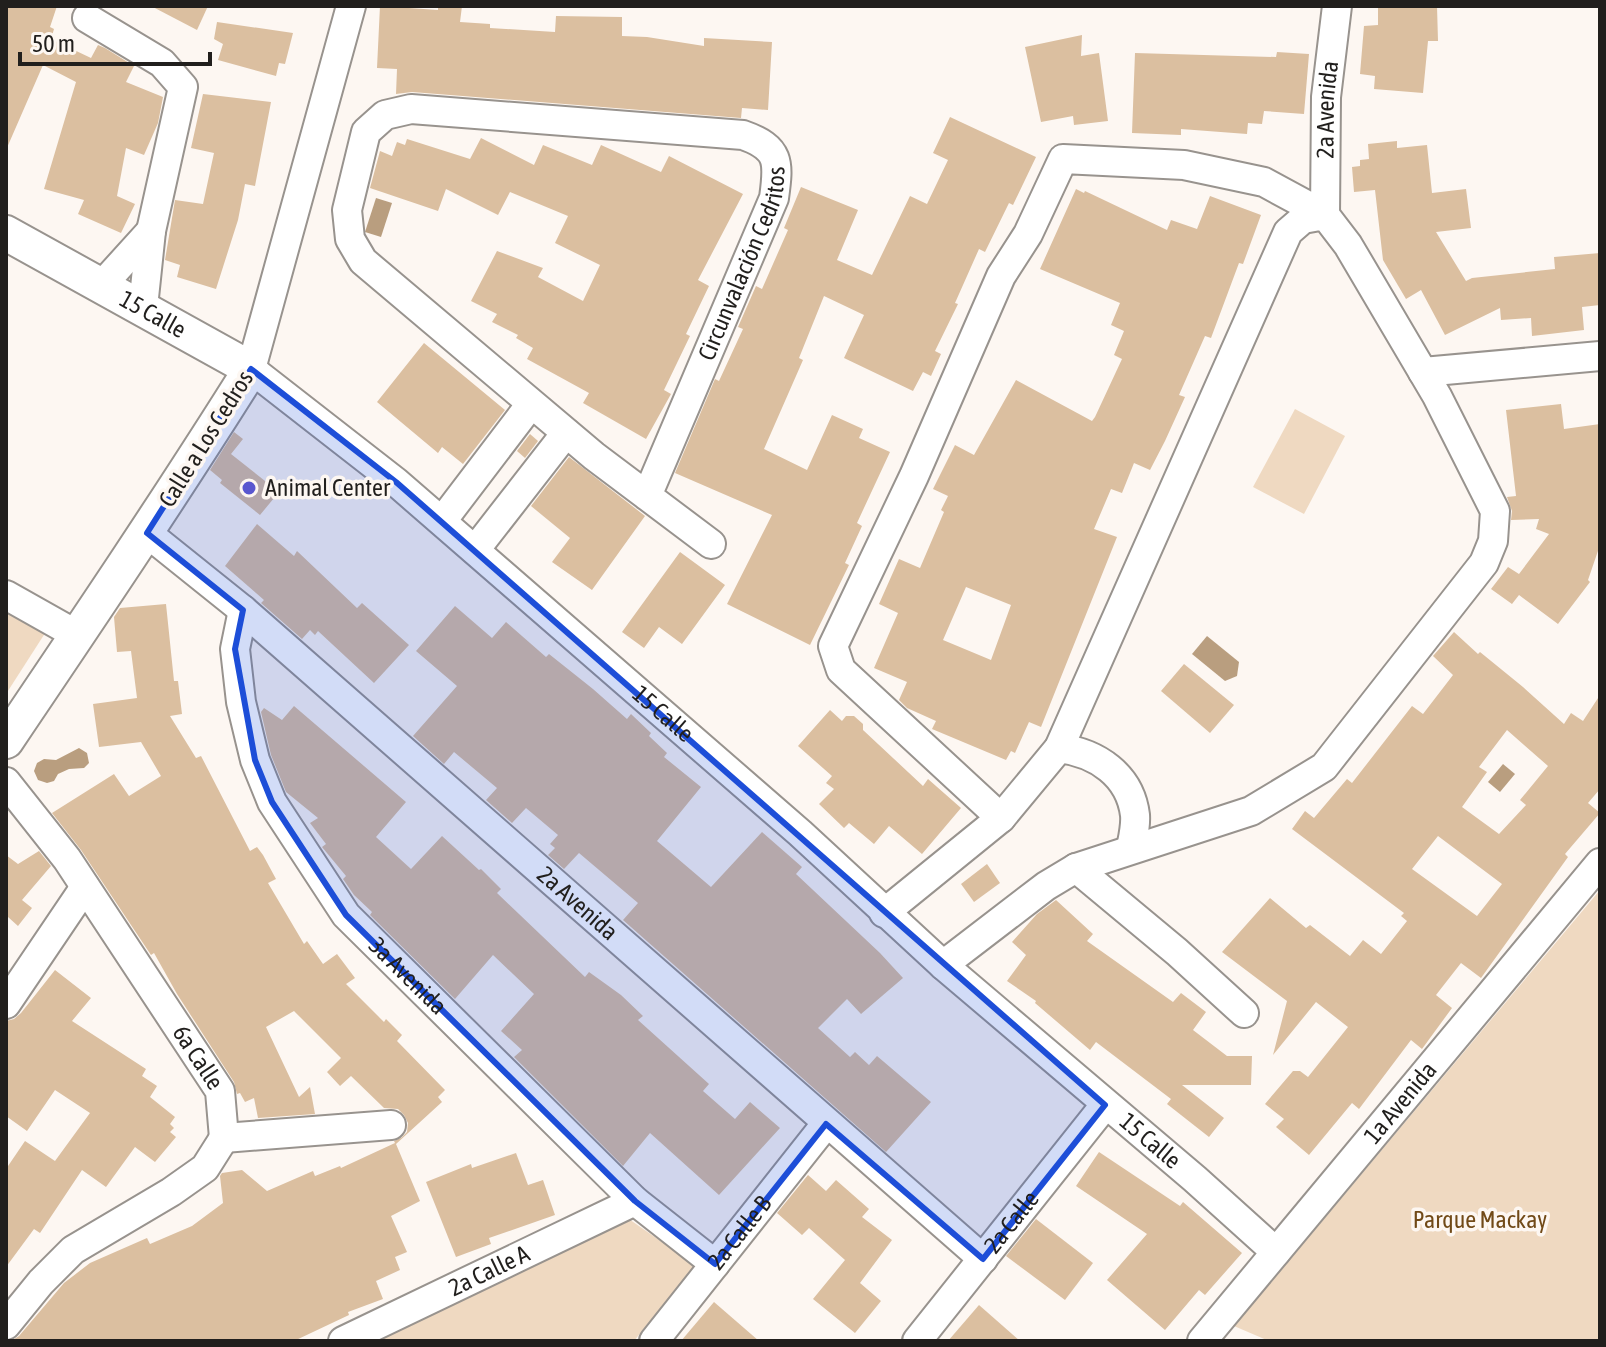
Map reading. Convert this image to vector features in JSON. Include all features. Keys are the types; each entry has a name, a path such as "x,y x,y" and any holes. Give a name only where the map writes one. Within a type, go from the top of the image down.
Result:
{"street":[{"name":"Calle a Los Cedros","path":"6,741 64,628 96,603 158,541 251,369 351,6"},
{"name":"2a Avenida","path":"1325,215 1326,97 1337,6"},
{"path":"87,18 162,63 183,87 151,231 143,307"},
{"name":"Circunvalación Cedritos","path":"411,109 743,135 763,142 774,155 778,170 774,198 647,496 531,404 363,261 350,239 347,210 366,132 385,115 411,109"},
{"path":"943,965 1046,886 1076,868 1251,811 1324,767 1484,563 1493,541 1495,511 1423,372 1348,245 1325,215 1264,182 1184,165 1063,159 1028,234 1001,276 914,476 833,646 841,670 1001,818"},
{"path":"884,913 1001,818 1059,748 1288,232 1303,219 1325,215"},
{"path":"102,285 151,231"},
{"name":"15 Calle","path":"6,233 251,369 396,482 800,833 943,965 1195,1179 1276,1252"},
{"path":"1423,372 1600,356"},
{"path":"442,521 531,404"},
{"path":"475,550 566,433"},
{"path":"647,496 711,544"},
{"name":"2a Avenida","path":"158,541 243,610 983,1259"},
{"path":"6,595 64,628"},
{"name":"3a Avenida","path":"243,610 235,649 241,702 255,760 272,802 346,915 635,1201 715,1264"},
{"path":"1059,748 1078,750 1107,763 1127,788 1135,817 1131,848"},
{"name":"6a Calle","path":"6,782 67,859 220,1091 224,1138"},
{"name":"1a Avenida","path":"1202,1341 1600,863"},
{"path":"1076,868 1244,1013"},
{"path":"6,1004 85,887"},
{"name":"2a Calle","path":"917,1341 1105,1105"},
{"name":"2a Calle B","path":"654,1341 826,1124"},
{"path":"6,1325 41,1282 73,1250 171,1192 205,1168 224,1138 391,1125"},
{"name":"2a Calle A","path":"343,1341 635,1201"}],"highlighted area":[{"path":"251,369 396,482 1105,1105 983,1259 826,1124 715,1264 635,1201 346,915 272,802 255,760 235,649 243,610 147,533"}],"green space":[{"path":"1295,409 1345,436 1304,514 1253,487"},
{"path":"6,599 49,627 6,694"},
{"name":"Parque Mackay","path":"1600,890 1600,1341 1269,1341 1234,1326"},
{"path":"626,1217 695,1265 634,1341 378,1341"}],"shaded area":[{"path":"376,198 392,203 381,237 365,232"},
{"path":"1207,636 1239,662 1237,676 1225,681 1192,654"},
{"path":"79,748 87,753 89,763 84,768 69,769 47,783 38,780 34,771 37,763 44,759 56,760"},
{"path":"1503,764 1515,774 1500,792 1488,782"}],"building":[{"path":"6,6 57,6 50,27 54,29 51,39 91,58 98,45 105,48 134,66 126,82 163,97 158,123 144,155 126,148 117,196 135,204 121,233 78,214 84,200 44,189 76,82 43,65 6,150"},
{"path":"151,6 208,6 197,30"},
{"path":"380,6 438,10 438,6 462,6 460,22 490,24 490,28 555,32 556,16 622,17 622,36 704,46 704,38 772,42 768,110 742,108 741,118 412,92 396,94 397,69 377,68"},
{"path":"1437,6 1438,41 1428,41 1423,93 1374,89 1375,76 1360,74 1364,26 1378,25 1378,7"},
{"path":"217,22 293,33 285,64 279,63 276,76 218,60 223,44 214,39"},
{"path":"1082,35 1081,56 1099,53 1108,121 1074,125 1073,116 1041,122 1025,47"},
{"path":"1277,52 1309,54 1304,114 1264,111 1262,124 1248,123 1247,134 1181,129 1181,135 1132,133 1135,53 1276,57"},
{"path":"203,94 271,102 255,186 245,184 238,220 216,289 177,277 180,265 165,260 175,200 203,204 214,153 191,148"},
{"path":"950,117 1036,157 1013,205 1009,203 985,252 979,249 955,303 958,304 935,351 941,354 931,376 923,372 913,391 844,358 864,315 824,296 799,358 803,360 764,449 807,470 832,415 863,429 859,438 890,452 857,523 862,526 845,563 849,565 810,645 727,604 772,515 675,473 715,379 719,381 743,329 738,327 756,286 762,289 788,230 784,228 801,187 858,210 837,260 872,275 910,196 927,204 948,160 933,153"},
{"path":"481,138 534,165 543,145 592,165 601,145 661,172 669,156 743,194 698,280 709,286 686,334 690,336 664,390 671,394 646,439 583,403 589,393 527,359 533,348 516,338 518,335 492,322 497,314 471,301 497,251 543,268 538,277 583,301 600,265 555,243 568,216 510,192 498,215 446,189 438,211 370,188 380,151 392,156 397,142 405,145 407,139 470,159"},
{"path":"1397,141 1397,148 1427,145 1432,193 1466,189 1471,228 1436,232 1466,281 1555,269 1554,257 1600,253 1600,305 1582,307 1584,330 1532,336 1531,318 1501,320 1500,308 1445,335 1421,290 1406,299 1383,260 1375,190 1354,192 1352,167 1360,166 1360,160 1369,159 1368,144"},
{"path":"1076,189 1167,230 1171,220 1197,229 1210,196 1261,215 1211,338 1205,336 1179,395 1185,397 1150,470 1134,463 1122,493 1111,489 1094,529 1117,537 1041,727 1029,722 1015,753 1011,751 1006,760 932,729 936,721 907,708 899,700 907,682 874,668 898,613 879,604 899,559 920,568 948,496 933,489 955,445 974,455 1016,380 1092,421 1122,359 1114,355 1124,331 1111,325 1120,303 1040,269","holes":["966,587 1011,605 991,660 943,640"]},
{"path":"424,343 505,410 463,464 442,447 438,453 377,402"},
{"path":"1561,404 1564,429 1600,424 1600,545 1588,580 1590,582 1558,624 1519,595 1512,604 1491,589 1508,567 1519,574 1549,534 1536,529 1539,519 1511,520 1512,511 1507,497 1516,496 1506,410"},
{"name":"Animal Center","path":"234,432 243,439 231,454 279,492 260,515 220,483 222,480 210,470"},
{"path":"530,434 538,441 525,458 517,451"},
{"path":"569,457 645,516 592,590 552,562 570,538 531,506"},
{"path":"257,524 294,556 297,551 357,608 362,603 409,645 374,683 318,631 315,635 310,630 302,639 225,566"},
{"path":"680,552 725,585 682,644 659,627 644,648 622,632"},
{"path":"166,604 174,681 178,681 182,714 170,716 196,758 201,756 250,851 257,847 263,855 276,879 268,883 304,944 307,941 323,964 337,954 355,978 346,984 384,1022 386,1019 402,1035 397,1041 445,1090 438,1097 442,1102 396,1144 420,1201 391,1216 407,1252 395,1257 400,1270 376,1281 383,1299 348,1312 349,1315 294,1341 11,1341 19,1336 64,1283 90,1263 147,1238 150,1244 192,1226 223,1203 222,1173 242,1170 267,1191 313,1171 315,1176 341,1168 395,1143 407,1132 408,1123 398,1109 384,1108 351,1076 340,1086 327,1072 341,1058 294,1011 266,1027 299,1097 310,1087 315,1114 258,1118 254,1098 245,1102 240,1093 237,1094 234,1082 154,953 151,955 81,850 52,813 114,774 129,796 161,776 141,742 99,747 93,704 137,698 131,651 117,652 114,617 120,608"},
{"path":"455,606 492,638 506,622 627,719 631,714 667,753 664,757 701,787 657,841 711,887 762,832 802,867 796,874 903,978 861,1014 847,999 818,1028 850,1057 855,1052 869,1065 877,1056 931,1102 886,1152 623,920 638,903 579,853 564,869 548,855 555,848 550,844 558,835 526,808 512,823 486,800 497,788 454,752 444,764 413,736 457,686 416,651"},
{"path":"1454,632 1564,724 1571,713 1583,721 1600,695 1600,789 1588,803 1600,813 1565,854 1568,857 1481,978 1461,963 1436,995 1452,1008 1422,1049 1411,1040 1359,1109 1352,1103 1309,1155 1276,1127 1284,1119 1265,1104 1293,1071 1300,1071 1308,1077 1348,1027 1316,1002 1273,1055 1287,1001 1222,952 1270,898 1306,928 1310,925 1350,956 1363,940 1381,954 1407,921 1401,916 1404,913 1292,829 1305,811 1314,818 1347,779 1352,783 1412,706 1423,714 1453,675 1433,656","holes":["1507,730 1548,766 1520,800 1526,805 1499,834 1462,807 1487,772 1479,767","1438,836 1502,884 1477,916 1412,869"]},
{"path":"1184,664 1234,705 1210,733 1161,691"},
{"path":"294,706 406,802 376,837 411,869 442,836 481,869 501,889 497,893 585,977 589,972 643,1016 638,1020 709,1084 703,1091 735,1119 750,1102 780,1128 719,1195 650,1133 623,1166 514,1057 522,1050 501,1031 534,994 493,955 455,999 370,915 372,912 354,895 343,879 346,876 322,847 326,844 310,823 318,818 286,792 271,755 261,712 264,708 282,720"},
{"path":"830,710 842,721 846,716 854,716 863,724 863,730 923,786 928,779 961,808 922,854 889,826 874,844 849,823 844,828 819,804 834,789 826,783 832,776 798,746"},
{"path":"39,851 51,866 22,900 32,908 18,926 8,917 6,919 6,855 18,864"},
{"path":"987,864 1000,883 974,902 961,884"},
{"path":"1056,900 1093,934 1087,941 1173,1002 1181,993 1206,1012 1193,1030 1227,1056 1252,1056 1251,1085 1182,1085 1224,1118 1209,1137 1167,1104 1171,1099 1096,1042 1090,1050 1036,1001 1007,981 1026,955 1012,942 1037,914"},
{"path":"55,970 91,998 72,1021 146,1069 142,1076 157,1086 150,1097 175,1117 170,1124 174,1128 170,1132 176,1137 155,1162 135,1147 106,1187 82,1170 40,1233 34,1229 6,1267 6,1169 25,1141 55,1161 90,1113 55,1090 27,1131 6,1116 6,1021 21,1013"},
{"path":"1099,1152 1180,1206 1183,1202 1242,1253 1205,1295 1199,1290 1165,1330 1107,1280 1147,1234 1076,1186"},
{"path":"516,1153 528,1185 543,1180 555,1215 489,1238 491,1244 456,1257 426,1182 471,1164 472,1168"},
{"path":"808,1175 826,1191 836,1180 869,1209 862,1217 892,1240 860,1283 881,1301 855,1333 813,1299 845,1260 809,1228 802,1235 777,1213"},
{"path":"1036,1219 1093,1263 1065,1300 1006,1256"},
{"path":"714,1302 759,1341 681,1341"},
{"path":"979,1305 1020,1341 948,1341"}],"place":[{"name":"Animal Center","path":"249,488"}]}
